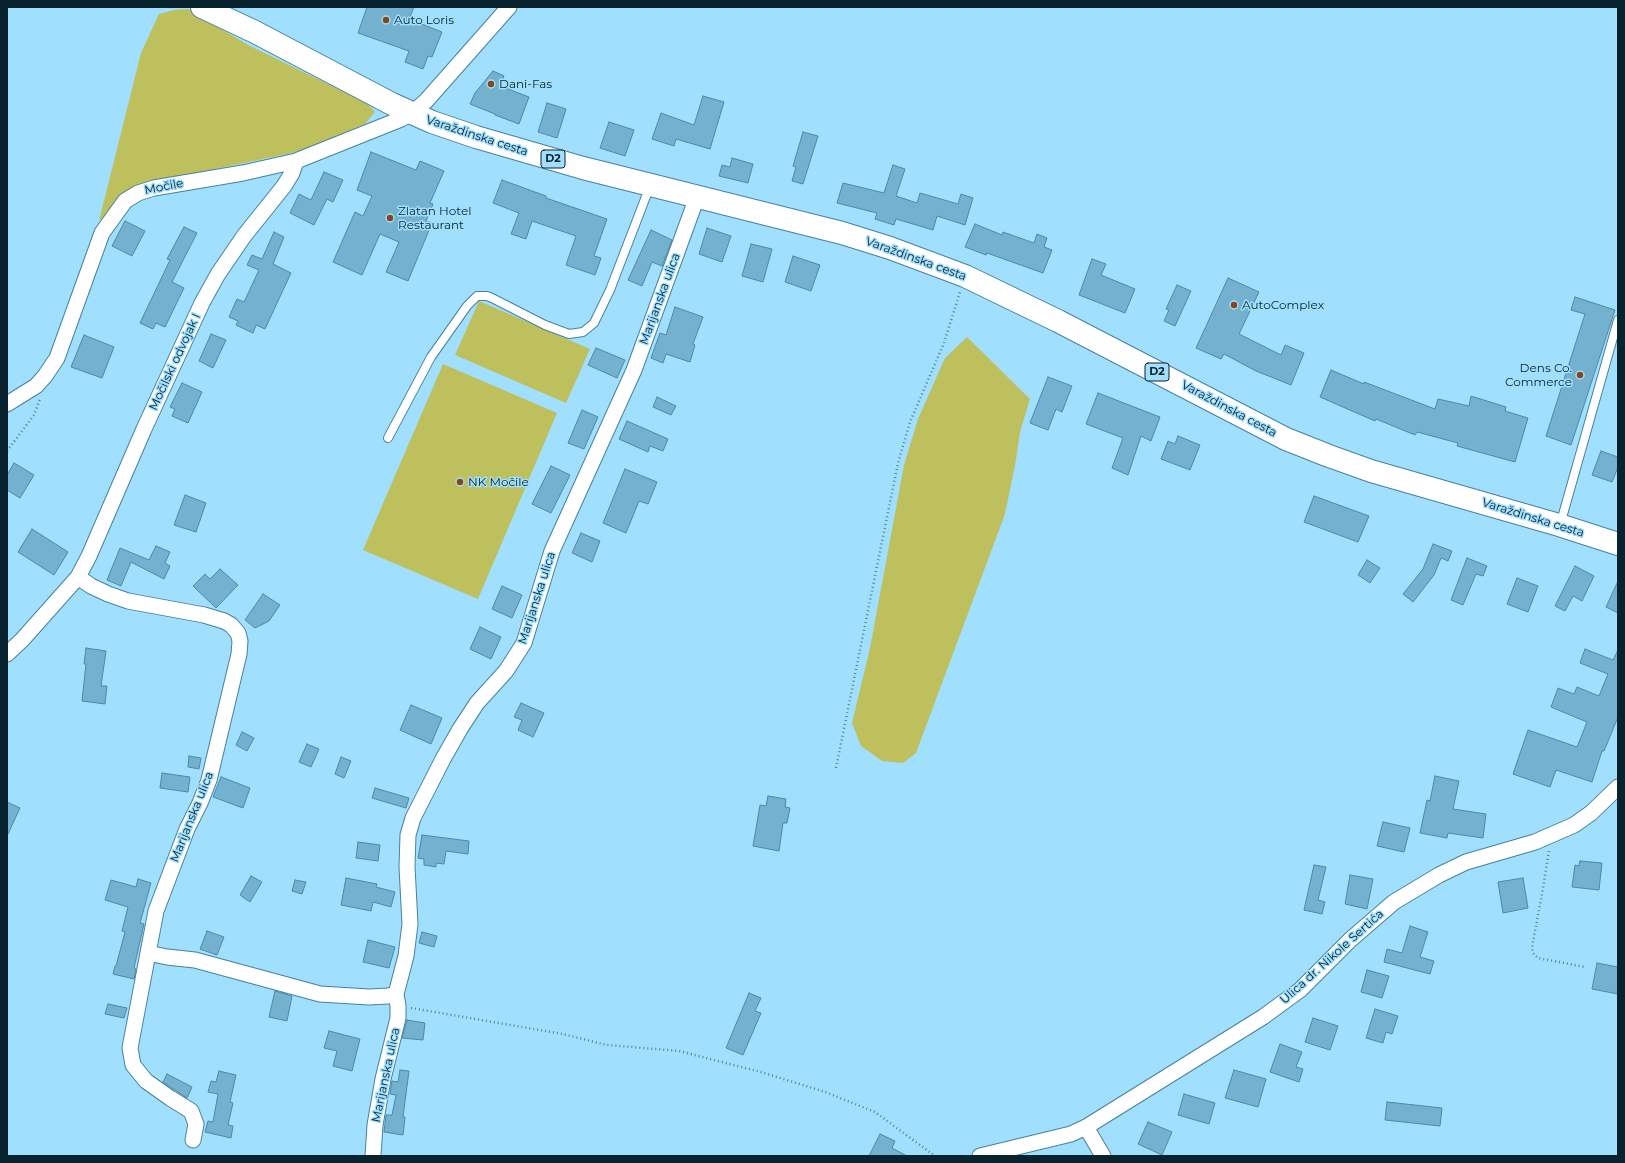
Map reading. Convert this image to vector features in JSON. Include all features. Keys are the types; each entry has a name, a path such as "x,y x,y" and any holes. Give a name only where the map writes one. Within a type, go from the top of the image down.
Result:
{"main road":[{"name":"Varaždinska cesta","path":"202,7 255,32 411,114 476,138 650,185 842,233 890,248 965,276 1058,321 1286,439 1371,471 1560,525 1618,544"}],"street":[{"name":"Močile","path":"7,404 36,386 57,358 102,233 125,201 138,193 154,188 243,173 296,162 388,125 411,114 426,100 510,7"},
{"name":"Močilski odvojak I","path":"7,654 22,640 78,577 89,556 144,429 202,303 218,274 244,236 284,186 292,173 296,162"},
{"name":"Marijanska ulica","path":"373,1156 375,1125 383,1079 398,1018 397,1000 406,956 410,924 406,867 408,835 413,818 460,729 477,703 506,672 524,643 552,551 634,370 697,197"},
{"name":"Marijanska ulica","path":"78,577 91,586 128,601 204,615 224,621 238,633 240,641 239,654 209,780 200,803 187,829 156,912 130,1048 133,1065 146,1081 191,1111 196,1124 193,1140"},
{"name":"Ulica dr. Nikole Sertića","path":"980,1156 1071,1134 1086,1128 1263,1017 1300,990 1350,940 1394,902 1439,875 1466,862 1535,842 1574,825 1591,813 1618,787"},
{"path":"148,953 195,960 320,994 369,997 388,996 397,1000"},
{"path":"1086,1128 1103,1156"}],"lane":[{"path":"388,438 431,357 467,306 477,296 487,296 492,298 545,325 569,334 582,332 594,323 610,290 650,185"},
{"path":"1560,525 1618,320"}],"path":[{"path":"836,768 898,463 910,422 944,343 965,276"},
{"path":"7,451 34,415 40,402 40,392 36,386"},
{"path":"1549,836 1549,853 1532,947 1533,953 1538,958 1585,967"},
{"path":"397,1000 564,1034 607,1045 679,1051 761,1072 826,1092 875,1112 935,1156"}],"shaded area":[{"path":"188,9 248,45 367,103 375,112 365,124 301,151 187,175 124,196 99,221 141,53 159,14 174,10"},
{"path":"479,301 590,349 566,403 455,355"},
{"path":"967,337 1030,399 1020,432 1005,514 916,753 903,763 882,761 861,746 852,723 870,648 904,465 918,419 945,358"},
{"name":"NK Močile","path":"443,364 557,413 478,599 363,550"}],"building":[{"path":"367,7 414,7 409,19 442,32 432,57 428,56 423,69 405,62 409,51 358,33"},
{"path":"493,71 504,76 500,86 529,97 519,124 470,104 475,93"},
{"path":"703,96 724,102 710,149 676,139 674,146 652,139 661,113 694,125"},
{"path":"547,103 566,109 557,138 538,132"},
{"path":"609,122 634,130 625,156 600,148"},
{"path":"803,132 818,136 803,184 792,181 796,167 793,166"},
{"name":"Zlatan Hotel Restaurant","path":"371,152 416,170 420,161 444,171 430,203 433,204 426,221 432,223 408,281 386,272 399,242 380,234 362,275 333,262 355,212 363,216 372,196 357,190"},
{"path":"732,158 753,164 748,183 719,176 722,165 730,167"},
{"path":"893,165 905,169 896,196 917,203 920,193 958,204 961,194 973,198 965,225 937,216 933,230 896,219 894,225 875,219 877,213 837,203 843,183 884,193"},
{"path":"324,172 343,180 333,202 327,199 314,225 290,213 299,194 311,200"},
{"path":"502,180 546,196 546,198 607,219 594,256 601,258 595,275 566,265 576,236 532,221 526,239 511,234 519,213 493,203"},
{"path":"125,221 145,231 132,256 112,246"},
{"path":"975,224 1002,235 1003,232 1034,243 1037,234 1047,238 1044,247 1052,250 1043,273 987,253 986,255 965,247"},
{"path":"184,227 197,233 172,282 184,288 165,327 156,323 153,329 140,323 170,260 167,259"},
{"path":"707,228 731,236 722,262 699,254"},
{"path":"651,230 672,240 662,266 652,262 642,286 628,280"},
{"path":"274,232 284,237 273,264 291,273 265,329 256,325 253,333 236,325 238,321 229,317 237,299 244,302 259,270 247,265 252,255 262,259"},
{"path":"751,244 772,249 763,282 742,276"},
{"path":"793,256 820,265 811,291 785,282"},
{"path":"1092,259 1106,264 1101,275 1135,289 1125,313 1079,295"},
{"path":"1228,278 1259,292 1239,334 1281,355 1285,345 1304,353 1291,385 1256,371 1224,354 1221,359 1196,348"},
{"path":"1177,285 1191,291 1175,326 1164,321 1169,310 1166,309"},
{"name":"Dens Co. Commerce","path":"1575,297 1615,310 1571,445 1546,436 1585,314 1571,310"},
{"path":"675,307 703,317 693,344 695,345 690,362 666,354 663,363 651,358 660,333 666,335"},
{"path":"211,334 226,340 213,368 199,361"},
{"path":"84,335 114,347 102,378 71,367"},
{"path":"596,348 625,360 617,378 588,365"},
{"path":"1331,370 1364,384 1364,382 1435,409 1438,399 1469,406 1471,396 1506,407 1505,411 1528,418 1515,462 1457,446 1458,443 1417,432 1415,435 1376,419 1375,421 1320,397"},
{"path":"1048,377 1072,386 1062,412 1056,409 1048,430 1030,423"},
{"path":"182,383 202,392 188,423 172,416 175,409 170,407"},
{"path":"1098,393 1160,417 1151,441 1141,436 1128,475 1112,468 1123,438 1086,424"},
{"path":"657,397 676,406 671,415 653,407"},
{"path":"582,410 598,417 584,449 568,443"},
{"path":"627,421 668,439 663,451 650,446 648,452 619,439"},
{"path":"1178,436 1200,445 1190,470 1161,459 1168,441 1175,444"},
{"path":"1601,451 1618,457 1618,467 1612,482 1592,475"},
{"path":"14,463 34,475 20,498 7,490 7,475"},
{"path":"551,466 570,475 551,513 532,504"},
{"path":"625,469 657,482 648,504 639,501 626,533 603,523"},
{"path":"185,495 206,503 196,532 174,525"},
{"path":"1314,496 1369,516 1358,542 1304,522"},
{"path":"32,529 68,552 54,575 18,552"},
{"path":"581,533 600,541 592,562 572,553"},
{"path":"1433,544 1452,551 1448,561 1441,558 1434,575 1413,602 1403,594 1423,569"},
{"path":"156,546 170,552 165,563 170,566 164,579 131,562 121,586 107,580 120,548 149,560"},
{"path":"1467,558 1487,566 1483,576 1476,574 1463,605 1451,600"},
{"path":"1367,560 1380,568 1370,583 1358,575"},
{"path":"1575,566 1594,576 1582,601 1573,596 1565,611 1555,606"},
{"path":"220,569 238,585 216,608 193,586 205,574 210,579"},
{"path":"1517,578 1538,586 1528,612 1507,604"},
{"path":"1618,581 1618,613 1606,607"},
{"path":"502,586 522,595 512,618 492,609"},
{"path":"263,594 280,605 269,621 255,628 245,620"},
{"path":"480,627 501,637 491,659 470,649"},
{"path":"86,648 106,651 101,686 107,686 105,704 82,701 86,664 84,664"},
{"path":"1585,649 1613,660 1618,650 1618,717 1604,751 1602,751 1592,782 1556,770 1550,787 1513,774 1528,730 1577,747 1587,722 1551,707 1558,688 1574,694 1577,687 1599,696 1608,674 1580,663"},
{"path":"521,703 544,713 533,737 518,730 522,720 514,717"},
{"path":"411,705 442,718 431,744 400,730"},
{"path":"242,732 254,738 247,751 236,745"},
{"path":"307,744 319,749 311,767 299,762"},
{"path":"189,756 201,758 199,769 188,767"},
{"path":"341,757 351,761 344,778 335,774"},
{"path":"162,773 190,777 188,792 160,788"},
{"path":"1435,776 1459,781 1453,809 1486,814 1483,838 1448,833 1447,838 1420,833 1427,800 1430,801"},
{"path":"221,777 250,788 243,808 213,797"},
{"path":"375,788 409,798 406,808 372,798"},
{"path":"768,796 786,799 785,807 790,808 787,823 783,823 779,851 753,846 760,805 766,806"},
{"path":"7,802 20,808 7,836"},
{"path":"1383,822 1410,828 1404,852 1377,846"},
{"path":"422,835 469,841 468,854 446,851 444,864 436,863 436,867 424,865 424,859 418,858"},
{"path":"358,842 380,845 378,861 356,858"},
{"path":"1580,861 1602,863 1599,890 1572,887 1575,865 1579,866"},
{"path":"1314,865 1326,867 1318,900 1325,902 1322,914 1304,910"},
{"path":"1350,875 1373,879 1367,909 1345,904"},
{"path":"251,876 262,882 250,902 240,895"},
{"path":"346,878 377,884 376,887 395,892 391,907 373,902 371,911 341,905"},
{"path":"1523,878 1528,908 1503,913 1498,882"},
{"path":"138,879 151,883 140,923 144,924 134,968 136,969 134,979 113,974 125,932 122,931 128,907 105,900 111,880 136,887"},
{"path":"295,880 306,882 302,894 292,891"},
{"path":"1410,926 1428,932 1420,957 1434,961 1430,974 1384,962 1387,949 1402,953"},
{"path":"207,931 224,937 217,955 200,949"},
{"path":"422,932 437,936 434,947 419,943"},
{"path":"368,940 395,947 389,968 363,962"},
{"path":"1597,963 1618,967 1618,994 1592,989"},
{"path":"1367,970 1389,976 1382,998 1361,992"},
{"path":"275,991 292,996 287,1021 269,1017"},
{"path":"749,993 761,998 755,1011 761,1013 743,1055 726,1048"},
{"path":"108,1004 127,1008 124,1018 105,1014"},
{"path":"1375,1009 1398,1016 1392,1034 1386,1032 1383,1043 1366,1038"},
{"path":"1313,1018 1338,1026 1330,1050 1305,1042"},
{"path":"407,1020 425,1023 423,1040 402,1038"},
{"path":"329,1031 360,1039 352,1071 333,1066 337,1051 324,1048"},
{"path":"1280,1044 1302,1052 1296,1067 1303,1069 1299,1082 1270,1072"},
{"path":"400,1070 409,1071 403,1117 405,1117 403,1135 384,1132 386,1115 392,1115 396,1095 390,1094 392,1081 398,1082"},
{"path":"1234,1070 1266,1079 1258,1107 1225,1098"},
{"path":"219,1071 236,1075 230,1102 233,1103 228,1125 233,1126 231,1138 205,1132 208,1121 213,1122 218,1094 208,1092 211,1081 216,1082"},
{"path":"167,1074 192,1087 187,1098 163,1082"},
{"path":"1184,1094 1215,1103 1209,1124 1178,1115"},
{"path":"1387,1102 1442,1108 1440,1126 1385,1120"},
{"path":"1148,1122 1172,1132 1162,1155 1138,1144"},
{"path":"880,1134 895,1141 892,1148 907,1156 869,1156"}],"place":[{"name":"Auto Loris","path":"386,20"},
{"name":"Dani-Fas","path":"491,84"},
{"name":"Zlatan Hotel Restaurant","path":"390,218"},
{"name":"AutoComplex","path":"1234,305"},
{"name":"Dens Co. Commerce","path":"1580,375"},
{"name":"NK Močile","path":"460,482"}]}
